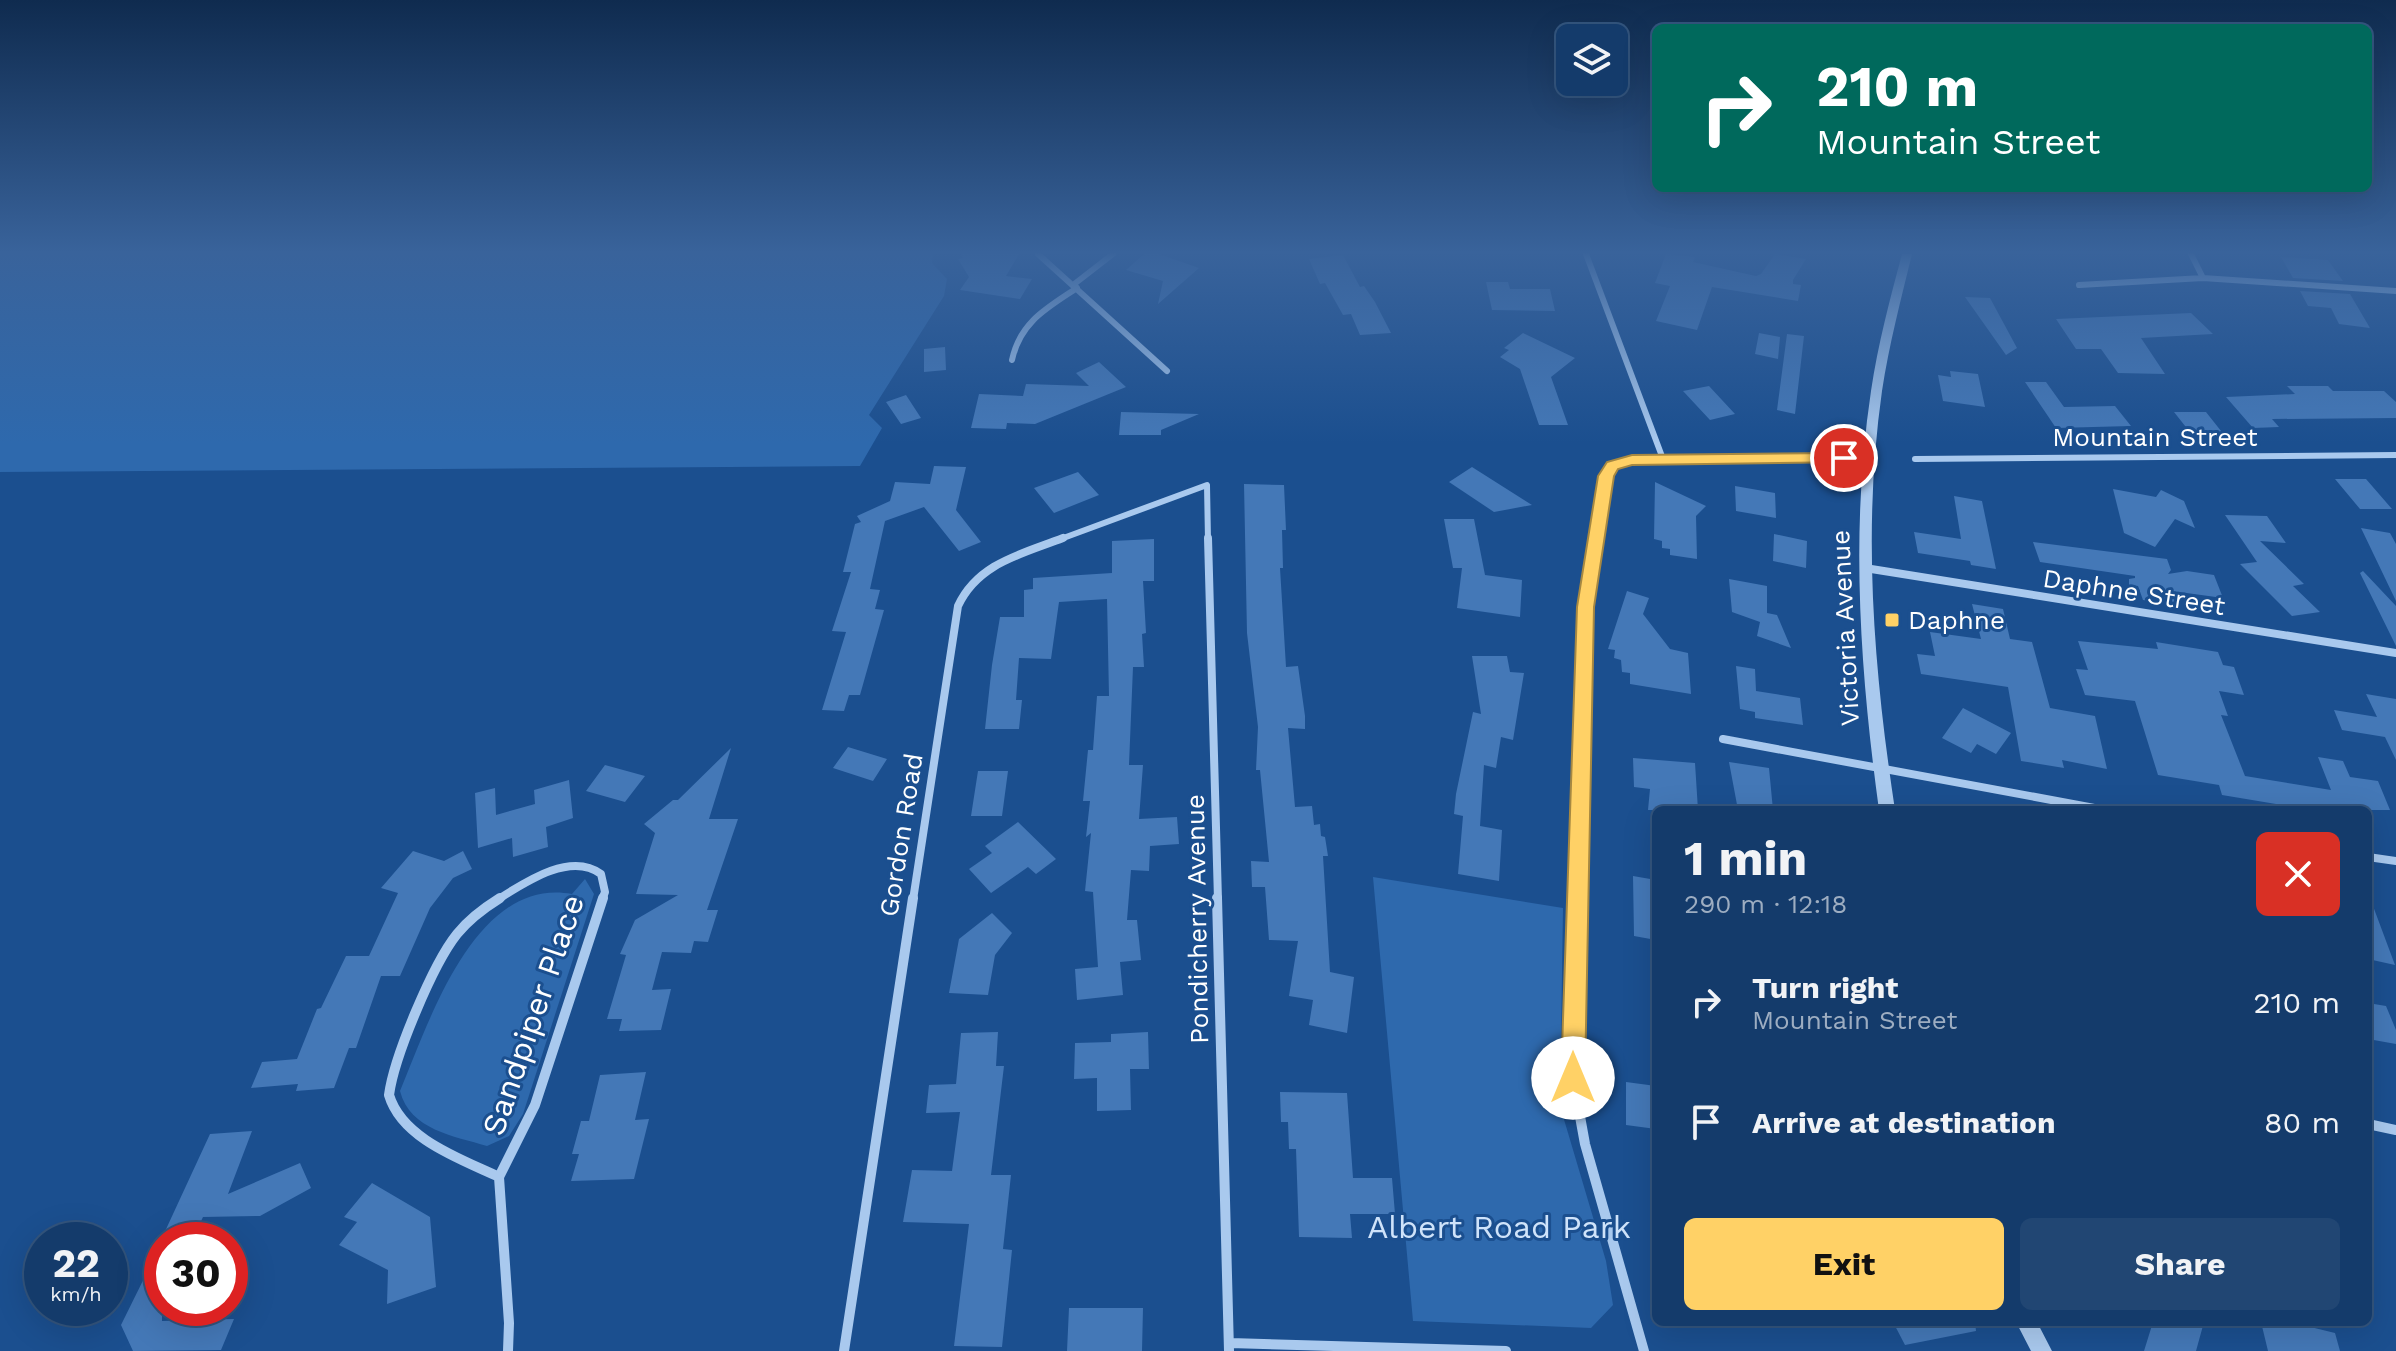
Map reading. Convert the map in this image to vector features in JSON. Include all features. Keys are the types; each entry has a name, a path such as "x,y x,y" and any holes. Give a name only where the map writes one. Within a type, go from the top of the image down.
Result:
{"street":[{"path":"1012,360 1015,342 1023,328 1037,317"},
{"path":"1109,317 1167,371"},
{"path":"1610,317 1663,459"},
{"name":"Victoria Avenue","path":"1886,806 1869,661 1864,531 1868,459 1880,359 1891,317"},
{"name":"Mountain Street","path":"1915,459 2396,455"},
{"path":"1644,1351 1585,1144 1573,1078 1586,607 1606,476 1613,465 1632,460 1868,459"},
{"name":"Pondicherry Avenue","path":"1207,485 1230,1347"},
{"name":"Gordon Road","path":"844,1351 958,606 965,589 978,575 997,563 1207,485"},
{"name":"Daphne Street","path":"1865,568 2396,653"},
{"path":"1723,739 2083,806"},
{"path":"2372,858 2396,861"},
{"name":"Sandpiper Place","path":"499,1177 430,1140 402,1121 392,1107 389,1095 394,1076 443,956 467,922 548,873 574,865 591,866 605,880 605,892 535,1105 499,1177 509,1323 508,1351"},
{"path":"2372,1125 2396,1130"},
{"path":"2028,1326 2042,1351"},
{"path":"1230,1347 1506,1351"}],"green space":[{"path":"0,317 931,317 869,415 882,428 860,466 0,472"},
{"name":"Albert Road Park","path":"1373,877 1563,908 1560,1106 1606,1261 1613,1305 1591,1328 1413,1321"},
{"path":"585,879 594,894 523,1114 509,1136 487,1146 423,1123 405,1104 400,1091 425,1029 460,960 483,930 508,907 538,894 572,894"}],"building":[{"path":"1352,317 1383,317 1391,333 1360,335"},
{"path":"1658,317 1702,317 1697,330 1656,321"},
{"path":"1979,317 2000,317 2017,348 2006,355"},
{"path":"2195,317 2213,334 2141,338 2165,374 2118,373 2101,349 2076,349 2056,319"},
{"path":"2336,317 2364,317 2370,328 2339,324"},
{"path":"1523,333 1575,358 1551,377 1568,425 1539,425 1520,369 1500,357 1509,350 1504,348"},
{"path":"1759,333 1780,337 1778,359 1755,354"},
{"path":"1787,334 1804,336 1795,414 1777,410"},
{"path":"945,347 946,370 924,372 924,349"},
{"path":"1099,362 1126,387 1035,424 1007,423 1006,429 971,428 979,394 1023,396 1026,384 1089,386 1076,373"},
{"path":"1950,371 1978,374 1985,407 1943,401 1938,375 1951,377"},
{"path":"2025,382 2046,382 2064,407 2115,406 2131,426 2056,428"},
{"path":"1709,386 1735,414 1710,420 1683,391"},
{"path":"2287,386 2328,386 2333,391 2384,391 2396,402 2396,418 2272,419 2279,427 2253,428 2226,397 2295,394"},
{"path":"906,395 921,418 901,424 886,402"},
{"path":"1121,412 1199,414 1161,430 1161,435 1119,435"},
{"path":"2174,412 2206,412 2225,436 2193,436"},
{"path":"934,466 966,467 956,510 981,542 959,551 924,507 885,521 870,589 880,590 875,609 884,610 860,695 849,695 844,711 822,710 846,632 832,631 851,572 843,572 855,524 861,522 857,516 890,501 895,482 930,484"},
{"path":"1472,467 1532,505 1494,512 1449,482"},
{"path":"1078,472 1099,495 1054,513 1034,488"},
{"path":"2335,479 2366,479 2392,509 2360,509"},
{"path":"1655,482 1706,506 1696,516 1697,559 1670,555 1670,549 1662,548 1662,541 1654,539"},
{"path":"1244,484 1284,485 1286,530 1282,530 1283,568 1280,568 1286,667 1298,666 1305,716 1305,729 1288,728 1295,807 1312,806 1314,825 1320,824 1321,836 1325,837 1328,856 1323,856 1330,972 1354,977 1347,1033 1309,1025 1313,1000 1289,996 1298,941 1269,940 1265,887 1252,887 1251,861 1269,862 1260,770 1256,770 1258,727 1247,633"},
{"path":"1735,486 1775,493 1776,518 1736,511"},
{"path":"2113,489 2156,497 2161,490 2184,501 2195,528 2175,519 2155,547 2124,533"},
{"path":"1954,496 1982,501 1996,569 1971,565 1970,561 1918,553 1914,532 1961,539"},
{"path":"2225,515 2267,516 2286,543 2260,541 2304,584 2293,586 2320,612 2292,616 2240,564 2257,562"},
{"path":"1444,519 1474,519 1485,575 1522,580 1520,617 1457,608 1462,568 1453,568"},
{"path":"2361,528 2390,533 2396,544 2396,601"},
{"path":"1774,534 1807,541 1806,568 1773,561"},
{"path":"1154,539 1154,581 1143,581 1144,667 1133,667 1129,765 1143,765 1139,819 1177,817 1179,844 1150,846 1149,871 1131,870 1127,920 1137,920 1141,960 1120,962 1123,995 1077,1000 1075,969 1098,967 1093,892 1085,891 1091,833 1086,837 1090,801 1083,801 1088,750 1093,750 1097,696 1109,696 1107,599 1059,602 1051,659 1019,658 1016,700 1022,700 1019,729 985,729 1000,617 1024,617 1024,590 1033,589 1033,578 1112,573 1112,541"},
{"path":"2033,542 2167,559 2171,570 2168,574 2187,571 2214,575 2223,598 2172,591 2176,605 2143,600 2138,586 2129,585 2129,579 2135,576 2040,562"},
{"path":"2363,571 2396,606 2396,646 2360,573"},
{"path":"1729,579 1767,586 1767,613 1777,615 1791,648 1757,636 1760,622 1732,612"},
{"path":"1627,591 1649,598 1643,614 1670,649 1688,653 1691,694 1630,684 1630,673 1622,672 1621,660 1614,658 1615,650 1608,649"},
{"path":"1972,604 2003,609 2010,639 2032,642 2050,708 2095,716 2107,769 2062,760 2064,768 2021,761 2008,687 1921,674 1917,654 1935,656 1930,632 1981,639"},
{"path":"2078,641 2158,649 2156,642 2218,652 2223,665 2234,667 2244,695 2219,691 2228,716 2221,715 2245,776 2331,790 2318,757 2343,761 2350,777 2378,781 2390,810 2372,810 2372,806 2289,806 2222,795 2219,785 2158,775 2135,701 2085,695 2076,669 2088,670"},
{"path":"1472,656 1507,656 1510,672 1524,673 1513,740 1501,737 1496,768 1484,765 1480,826 1502,830 1499,881 1458,874 1463,816 1454,814 1456,794 1473,712 1481,714"},
{"path":"1736,666 1755,669 1756,691 1800,698 1803,725 1755,718 1755,712 1740,709"},
{"path":"2366,694 2396,699 2396,760 2385,737 2342,730 2334,710 2377,717"},
{"path":"1963,708 2011,733 1996,754 1977,744 1971,753 1942,738"},
{"path":"848,747 887,759 873,781 833,768"},
{"path":"731,748 709,819 738,819 707,910 718,910 708,942 694,941 691,953 662,952 652,990 671,989 661,1030 619,1031 622,1019 607,1019 626,955 620,954 635,920 678,895 636,894 655,833 644,824 673,800 678,800"},
{"path":"1633,758 1695,763 1698,806 1652,806 1652,810 1648,810 1650,789 1634,787"},
{"path":"1729,762 1769,768 1773,806 1737,806"},
{"path":"605,765 645,776 625,802 586,791"},
{"path":"978,771 1008,771 1002,816 971,816"},
{"path":"569,780 573,818 546,827 548,847 513,857 512,838 478,848 475,793 495,788 496,815 535,804 534,790"},
{"path":"1018,822 1056,859 1036,874 1028,867 991,893 969,869 992,853 985,846"},
{"path":"413,851 444,861 463,851 472,869 453,878 430,908 400,976 381,976 356,1048 349,1048 334,1088 296,1091 298,1084 251,1088 262,1062 297,1059 317,1009 321,1008 346,956 369,956 398,893 381,888"},
{"path":"1633,876 1652,879 1652,939 1634,936"},
{"path":"2372,903 2395,965 2372,960"},
{"path":"992,913 1012,933 995,955 988,995 949,993 959,939"},
{"path":"2372,1004 2386,1006 2396,1030 2396,1044 2372,1040"},
{"path":"998,1032 996,1066 1004,1066 991,1175 1011,1175 1003,1249 1012,1250 1002,1347 954,1346 969,1224 903,1222 912,1170 952,1171 960,1112 926,1113 929,1085 956,1084 961,1033"},
{"path":"1148,1032 1149,1069 1130,1069 1131,1110 1097,1111 1097,1078 1074,1079 1075,1043 1111,1042 1111,1034"},
{"path":"646,1072 635,1120 649,1119 634,1179 571,1181 579,1154 572,1154 581,1121 589,1121 600,1075"},
{"path":"1626,1082 1652,1085 1652,1128 1626,1125"},
{"path":"1280,1092 1347,1093 1353,1178 1392,1178 1395,1214 1350,1214 1352,1238 1299,1237 1296,1149 1289,1149 1288,1122 1281,1122"},
{"path":"252,1131 228,1194 300,1163 311,1188 260,1216 203,1217 201,1222 169,1222 210,1134"},
{"path":"372,1183 430,1217 436,1287 387,1304 388,1270 339,1245 357,1222 344,1217"},
{"path":"144,1278 144,1326 231,1326 221,1350 133,1351 121,1326 128,1326 128,1311"},
{"path":"1069,1308 1143,1308 1142,1351 1067,1351"},
{"path":"1895,1326 1975,1326 1976,1331 1905,1345"},
{"path":"2152,1326 2203,1326 2196,1351 2144,1351"},
{"path":"2262,1326 2306,1326 2335,1333 2340,1351 2268,1351"}],"place":[{"name":"Daphne","path":"1892,620"}],"route":[{"path":"1573,1078 1586,607 1606,476 1613,465 1632,460 1844,458"}]}
